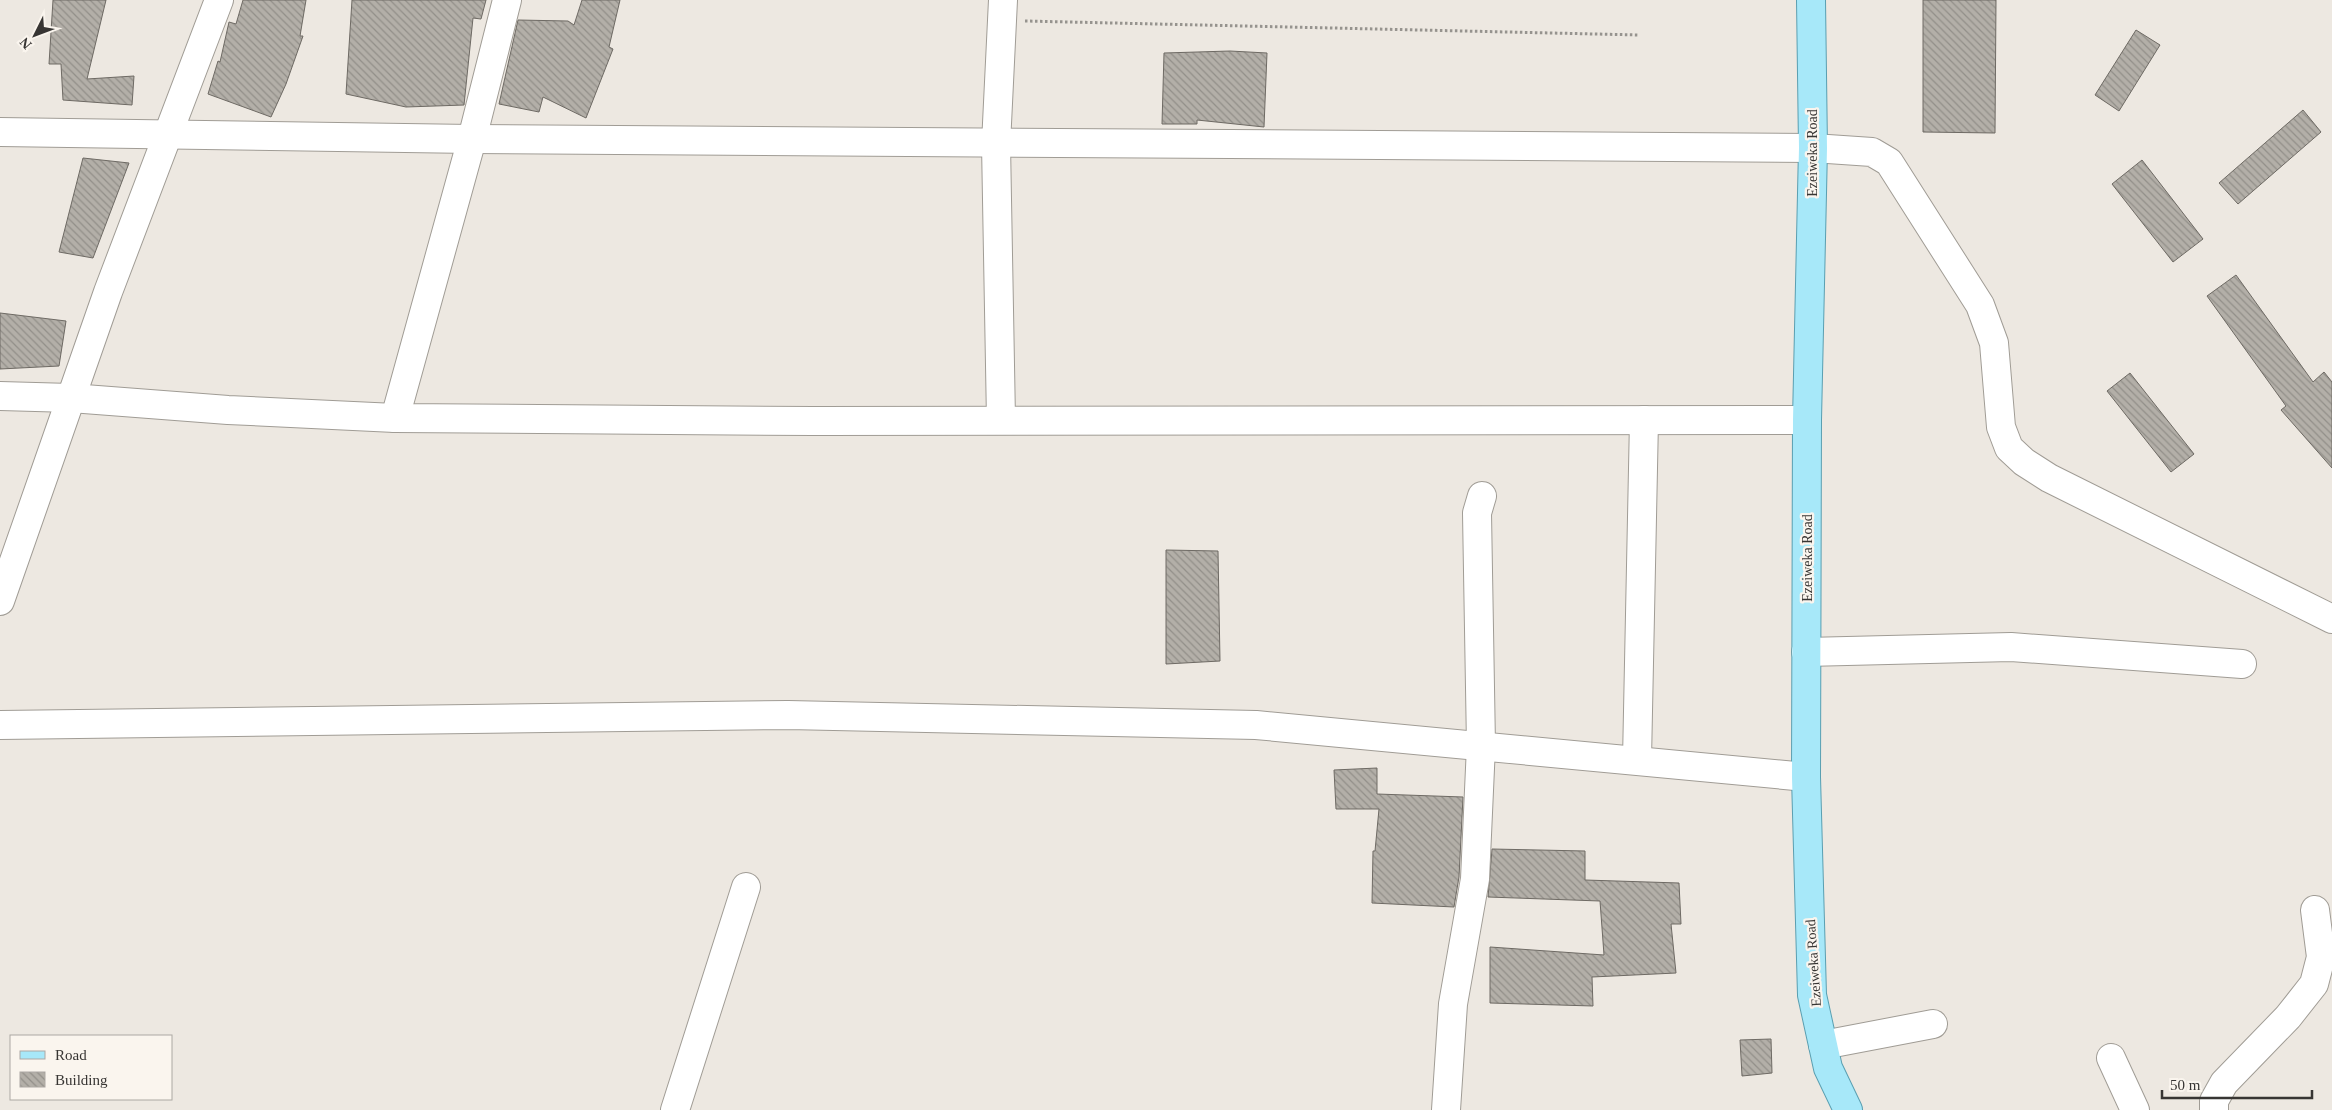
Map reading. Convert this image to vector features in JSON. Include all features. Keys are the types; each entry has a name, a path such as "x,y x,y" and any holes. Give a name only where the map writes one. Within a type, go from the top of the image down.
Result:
{"main road":[{"name":"Ezeiweka Road","path":"1810,0 1813,148 1807,420 1806,777 1812,995 1828,1068 1848,1110"}],"street":[{"path":"0,601 108,292 170,134 219,0"},
{"path":"395,418 472,139 507,0"},
{"path":"1001,420 996,144 1003,10"},
{"path":"0,132 996,144 1813,148 1872,152 1890,162 1980,305 1994,343 2001,427 2009,448 2049,478 2332,619"},
{"path":"0,396 71,398 228,410 395,418 1807,420"},
{"path":"1636,760 1644,420"},
{"path":"1446,1110 1453,1004 1476,880 1482,746 1477,512 1482,496"},
{"path":"1806,652 2011,647 2242,664"},
{"path":"0,725 798,715 1256,724 1806,777"},
{"path":"675,1110 746,886"},
{"path":"2214,1110 2214,1101 2224,1083 2288,1017 2314,984 2321,957 2315,910"},
{"path":"1823,1045 1934,1024"},
{"path":"2111,1058 2135,1110"}],"path":[{"path":"1003,10 1639,35"}],"building":[{"path":"53,0 106,0 87,79 134,76 132,105 63,100 61,64 49,64"},
{"path":"243,0 306,0 300,36 303,36 286,84 271,117 208,94 218,61 220,62 229,22 236,24"},
{"path":"352,0 486,0 481,19 473,18 464,105 406,107 346,94"},
{"path":"582,0 620,0 609,47 613,49 586,118 543,97 539,112 499,104 518,20 568,21 574,25"},
{"path":"1923,0 1996,0 1995,133 1923,132"},
{"path":"2136,30 2160,45 2119,111 2095,95"},
{"path":"1230,51 1267,53 1264,127 1197,120 1197,124 1162,124 1164,53"},
{"path":"2303,110 2321,132 2238,204 2219,183"},
{"path":"83,158 129,163 93,258 59,252"},
{"path":"2142,160 2203,239 2173,262 2112,184"},
{"path":"2236,275 2313,382 2324,372 2332,382 2332,468 2281,410 2286,406 2207,296"},
{"path":"0,313 66,321 59,366 0,369"},
{"path":"2130,373 2194,454 2171,472 2107,391"},
{"path":"1166,550 1218,551 1220,661 1166,664"},
{"path":"1377,768 1377,794 1463,797 1459,877 1454,907 1372,903 1373,851 1375,851 1379,809 1336,809 1334,770"},
{"path":"1492,849 1585,851 1585,880 1679,883 1681,924 1671,924 1676,973 1592,977 1593,1006 1490,1003 1490,947 1604,955 1600,901 1488,897"},
{"path":"1771,1039 1772,1073 1742,1076 1740,1040"}]}
